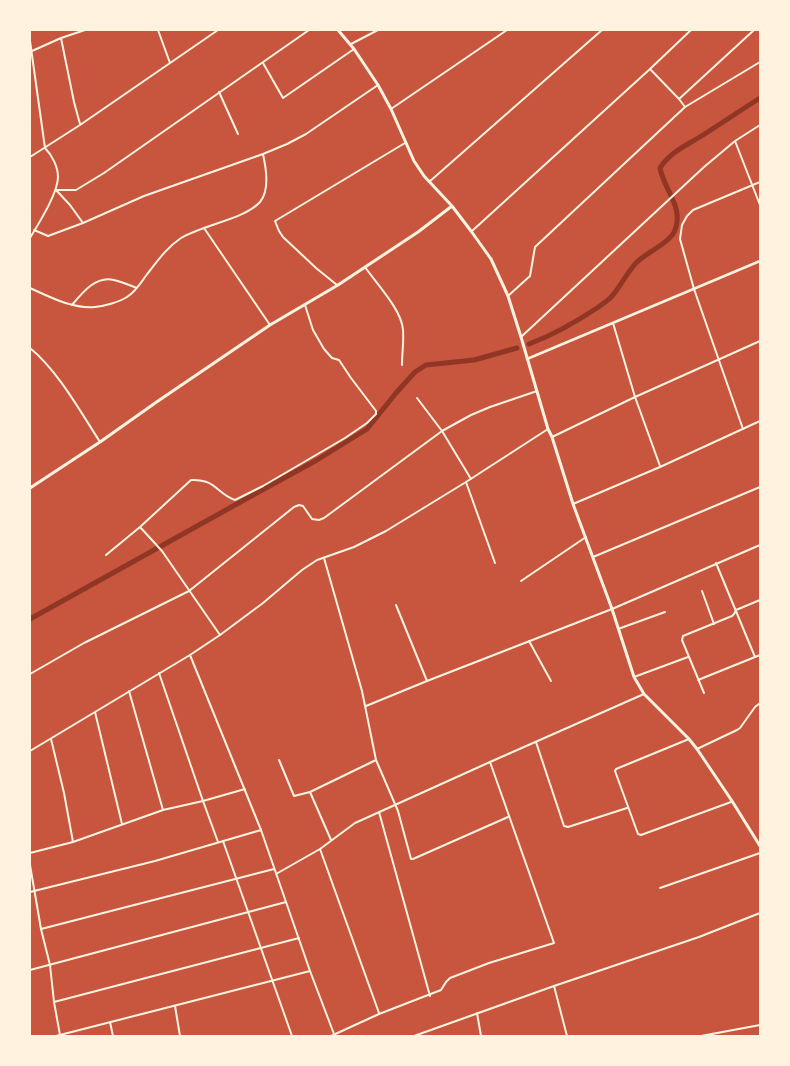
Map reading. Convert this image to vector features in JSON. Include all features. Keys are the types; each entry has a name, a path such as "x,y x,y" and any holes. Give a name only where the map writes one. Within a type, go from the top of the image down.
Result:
{"main road":[{"path":"338,30 354,49 378,85 414,161 472,231 491,259 508,296 548,429 634,677 644,694 697,749 760,846"},
{"path":"30,488 270,325 338,285 418,232 452,206"}],"street":[{"path":"31,51 86,30"},
{"path":"158,30 170,63"},
{"path":"30,157 218,30"},
{"path":"56,190 76,190 104,173 309,30"},
{"path":"350,44 378,30"},
{"path":"391,109 507,30"},
{"path":"430,182 602,30"},
{"path":"472,231 691,30"},
{"path":"679,99 754,30"},
{"path":"61,38 80,125"},
{"path":"30,41 45,148 49,152 58,174 56,190 30,238"},
{"path":"263,63 283,98 354,49"},
{"path":"508,296 530,276 535,248 685,107 760,62"},
{"path":"650,69 685,107"},
{"path":"34,230 48,236 144,196 264,154 306,134 378,85"},
{"path":"219,92 238,134"},
{"path":"521,337 704,167 736,141 760,125"},
{"path":"736,141 760,205"},
{"path":"338,285 316,268 283,237 278,231 275,221 405,142"},
{"path":"30,288 72,305 94,307 128,296 137,288 162,254 181,238 248,211 259,203 264,197 265,189 266,170 264,154"},
{"path":"743,429 694,289 680,239 682,224 693,210 760,182"},
{"path":"56,190 70,205 82,223"},
{"path":"204,228 270,325"},
{"path":"527,359 760,261"},
{"path":"365,267 401,320 403,329 402,365"},
{"path":"72,305 86,289 100,280 113,279 137,288"},
{"path":"106,555 191,480 211,484 235,500 263,486 353,433 367,424 376,414 376,411 350,378 339,360 332,358 324,349 313,330 305,305"},
{"path":"613,324 635,397 660,467"},
{"path":"552,437 635,397 760,341"},
{"path":"30,348 56,375 100,442"},
{"path":"30,674 84,643 189,591 294,507 298,505 303,506 312,519 319,520 324,518 442,431 484,410 537,391"},
{"path":"417,398 442,431 471,479"},
{"path":"573,504 760,421"},
{"path":"30,751 190,655 263,603 302,570 317,560 354,547 386,530 471,479 548,429"},
{"path":"466,482 495,563"},
{"path":"593,557 760,487"},
{"path":"140,527 157,544 220,635"},
{"path":"521,581 586,537"},
{"path":"366,706 612,609 760,544"},
{"path":"324,558 366,706 376,760 396,804 412,860 509,817"},
{"path":"716,563 755,657"},
{"path":"702,591 714,624"},
{"path":"704,693 682,638 732,616 736,610 760,600"},
{"path":"396,605 427,681"},
{"path":"618,630 665,612"},
{"path":"529,641 551,681"},
{"path":"190,655 261,830 333,1036 380,1014 430,996 441,990 450,978 489,963 554,943 490,762"},
{"path":"698,680 760,655"},
{"path":"634,677 688,656"},
{"path":"159,673 218,842"},
{"path":"129,691 163,810"},
{"path":"276,874 320,849 355,823 644,694"},
{"path":"697,749 740,728 760,703"},
{"path":"95,711 122,824"},
{"path":"51,738 73,842"},
{"path":"688,738 616,769 615,771 638,834 641,836 732,801"},
{"path":"536,742 564,826 568,827 628,807"},
{"path":"279,760 294,796 310,792 376,760"},
{"path":"30,853 73,842 163,810 245,789"},
{"path":"310,792 331,841"},
{"path":"379,812 430,996"},
{"path":"30,892 155,861 261,830"},
{"path":"223,840 292,1036"},
{"path":"320,849 380,1014"},
{"path":"660,888 760,853"},
{"path":"30,865 50,964 60,1035"},
{"path":"42,929 274,869"},
{"path":"30,970 287,902"},
{"path":"414,1036 699,937 760,913"},
{"path":"54,1002 299,938"},
{"path":"56,1036 310,971"},
{"path":"554,986 567,1036"},
{"path":"175,1005 180,1036"},
{"path":"478,1013 481,1036"},
{"path":"110,1022 113,1036"},
{"path":"701,1036 760,1025"}],"waterway":[{"path":"529,344 564,328 607,301 637,262 669,239 675,230 677,214 660,168 679,149 760,98"},
{"path":"30,619 317,460 367,429 415,372 426,365 474,360 517,348"}]}
